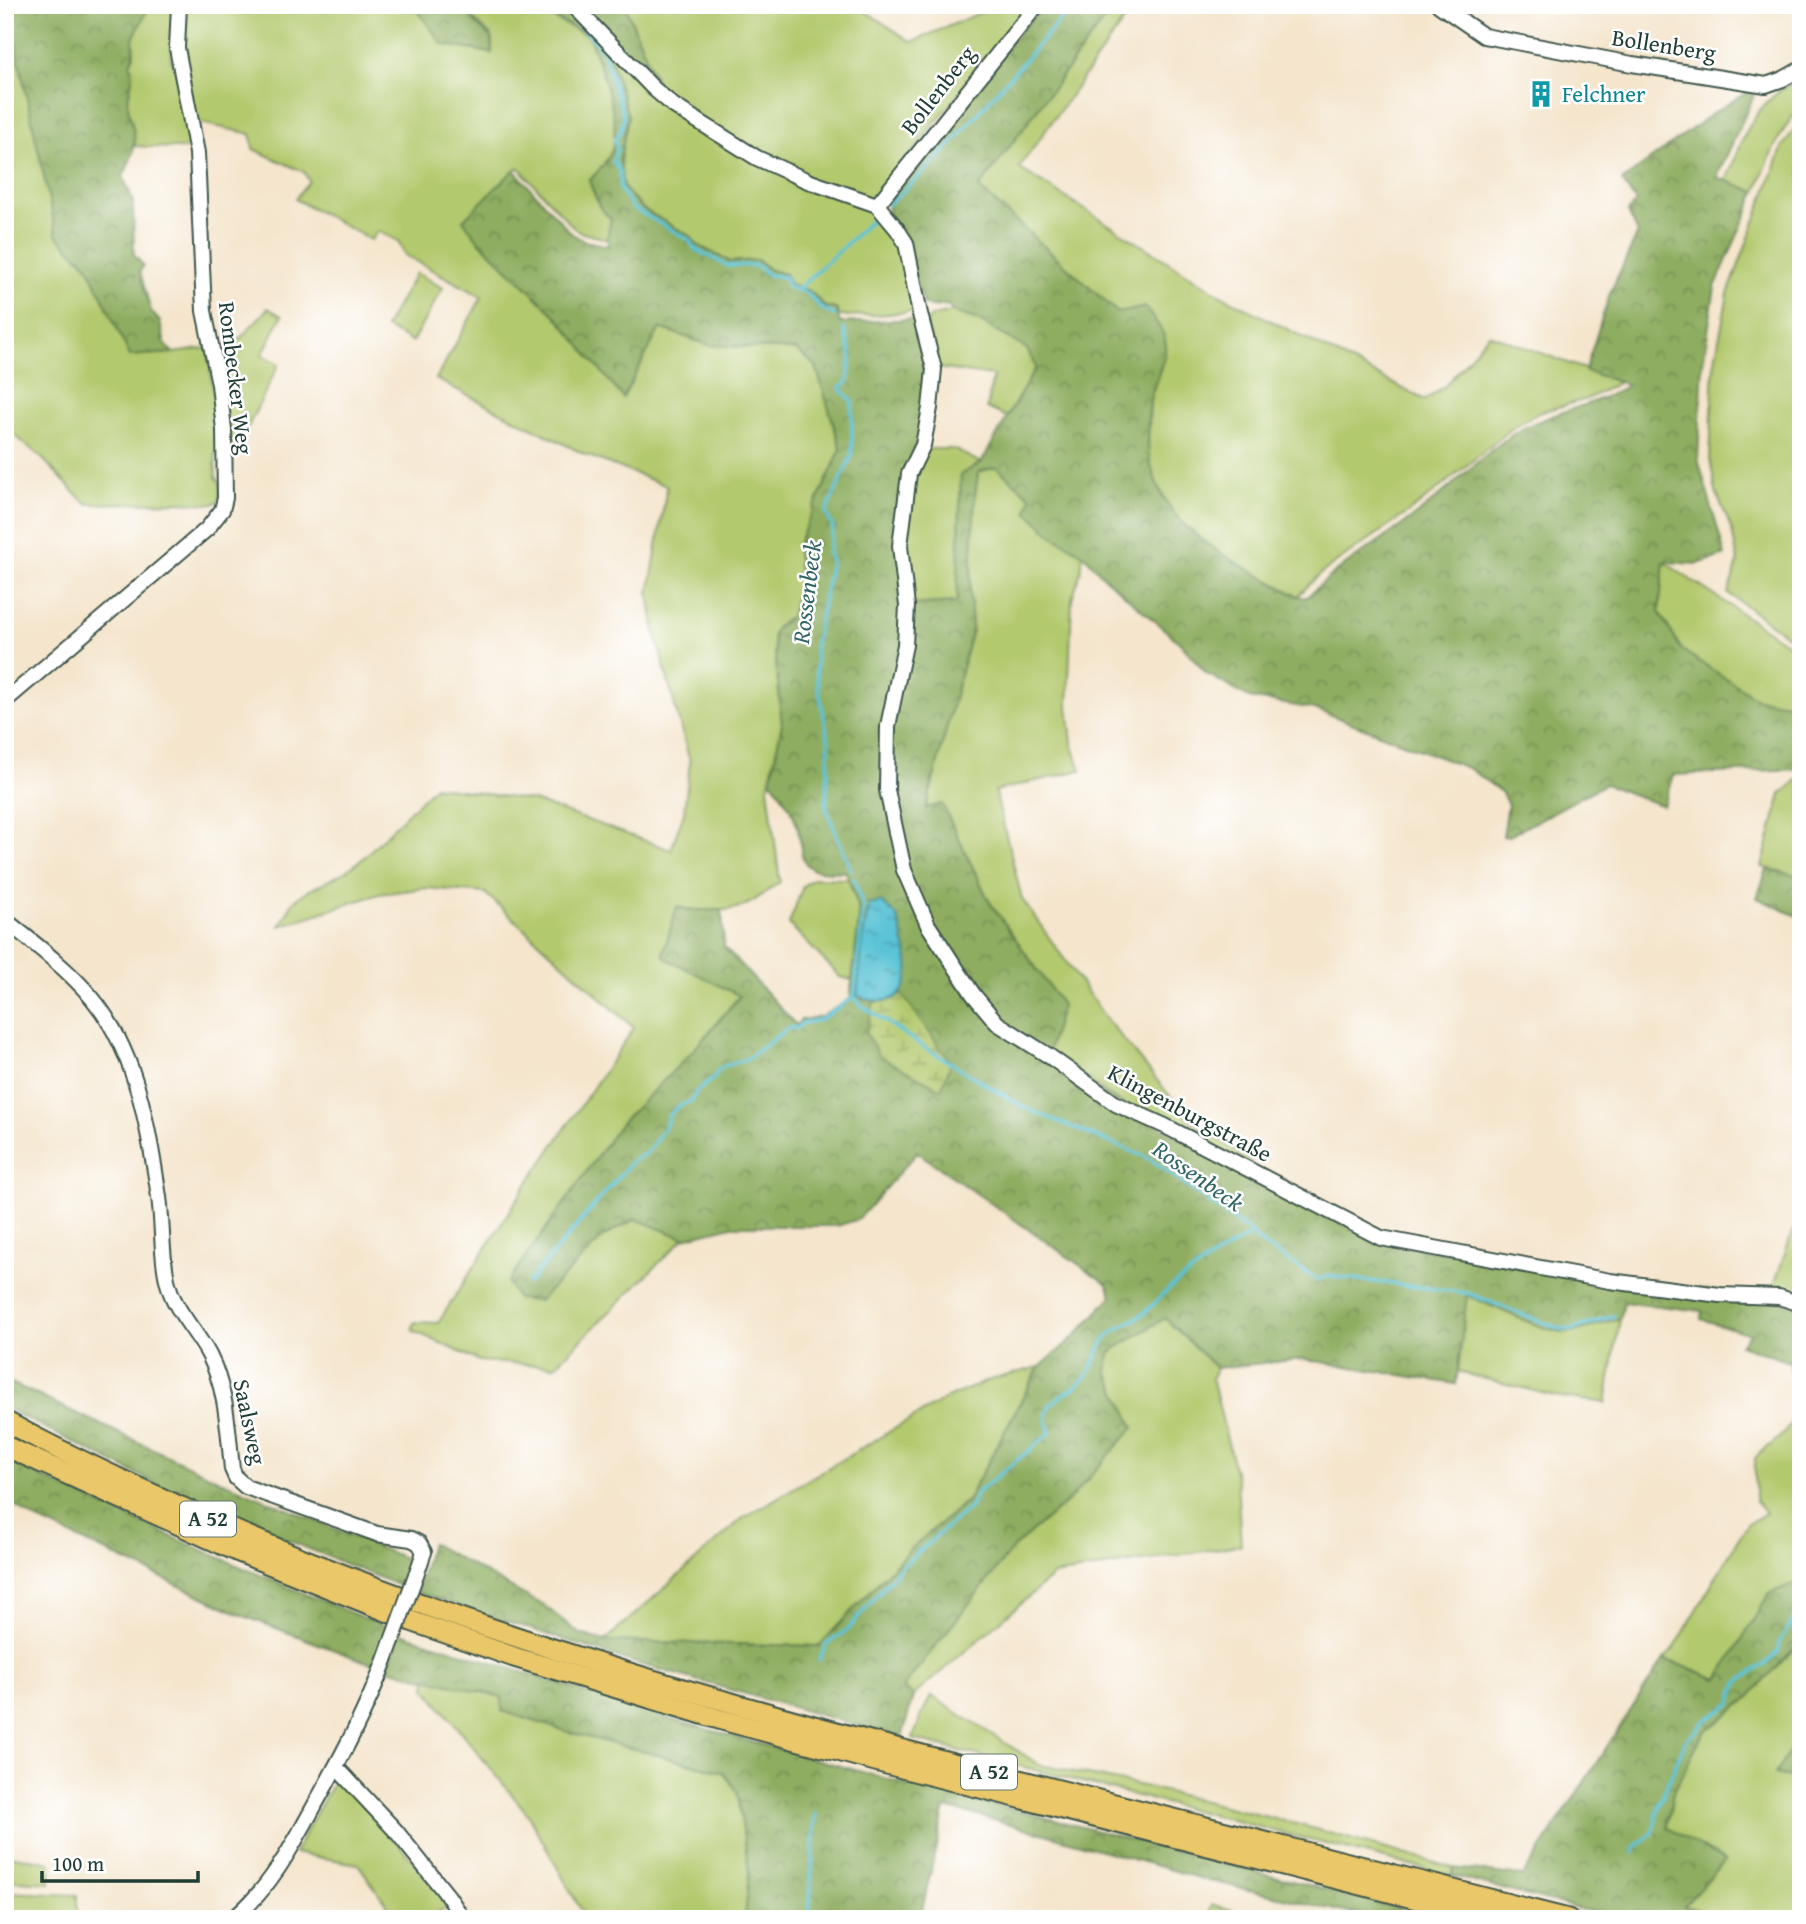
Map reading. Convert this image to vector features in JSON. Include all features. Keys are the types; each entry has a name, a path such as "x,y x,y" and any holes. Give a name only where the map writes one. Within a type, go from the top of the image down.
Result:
{"highway":[{"name":"A 52","path":"5,1421 115,1478 246,1536 416,1604 520,1640 717,1699 902,1750 1568,1919"},
{"name":"A 52","path":"5,1446 239,1552 411,1621 514,1657 722,1720 894,1766 1496,1919"}],"street":[{"name":"Rombecker Weg","path":"5,701 207,529 222,510 225,471 222,405 204,311 197,153 177,48 179,5"},
{"path":"573,5 653,88 674,106 757,158 808,181 877,205"},
{"name":"Bollenberg","path":"877,205 1037,5"},
{"name":"Bollenberg","path":"1439,5 1484,36 1632,64 1766,85 1801,69"},
{"name":"Klingenburgstraße","path":"877,205 906,243 934,369 923,445 909,474 900,546 907,606 905,645 888,726 887,790 904,870 928,925 981,1004 997,1023 1116,1104 1165,1126 1381,1238 1609,1281 1720,1295 1779,1297 1801,1304"},
{"name":"Saalsweg","path":"5,920 92,998 124,1051 139,1096 152,1151 164,1233 168,1286 175,1304 211,1358 225,1408 232,1469 236,1478 246,1487 377,1534 411,1539 423,1548 421,1561 368,1705 270,1881 233,1919"},
{"path":"335,1768 396,1831 463,1919"}],"green space":[{"path":"5,5 150,5 133,38 134,55 130,63 132,77 128,104 134,144 123,176 133,202 134,255 143,265 140,272 151,311 160,322 165,344 173,353 130,356 88,266 57,236"},
{"path":"150,5 176,5 171,61 175,64 194,149 135,146 128,107 132,77 130,63 134,55 133,38"},
{"path":"182,5 414,5 442,44 492,53 492,36 472,18 470,5 526,5 589,36 608,93 614,123 612,150 589,181 600,208 611,219 607,239 574,228 518,167 463,220 478,240 557,317 623,397 660,328 709,345 796,350 816,366 841,449 797,546 800,583 791,616 777,627 773,634 782,724 768,787 780,882 753,902 727,910 677,907 663,954 667,959 740,995 692,1052 539,1301 604,1236 636,1219 684,1238 555,1366 479,1361 412,1330 415,1322 438,1323 525,1187 634,1028 485,893 426,888 379,894 280,926 293,902 361,860 435,786 534,801 671,850 684,812 690,762 655,632 649,594 667,486 584,454 436,379 482,297 405,255 398,241 378,231 371,240 295,199 309,181 304,172 253,149 251,134 196,122 182,64"},
{"path":"414,5 469,5 472,19 491,38 492,53 442,44"},
{"path":"528,5 625,5 658,87 608,49 628,116 620,160 623,187 643,209 691,237 697,245 730,262 757,260 770,270 785,274 791,285 810,291 825,307 836,309 840,323 916,319 930,368 918,446 906,471 904,605 957,602 961,474 981,463 1036,367 1027,349 976,319 952,312 948,305 930,307 924,304 888,213 887,202 1022,29 1046,5 1115,5 979,188 1118,313 1145,307 1164,335 1166,346 1151,394 1148,441 1154,474 1166,502 1184,525 1208,544 1265,579 1306,598 1334,574 1425,508 1520,430 1601,399 1628,385 1585,371 1610,293 1638,233 1628,212 1636,202 1622,181 1713,113 1751,90 1754,95 1717,177 1756,192 1715,287 1703,363 1698,459 1725,555 1698,564 1664,562 1659,612 1682,650 1758,699 1801,706 1801,769 1673,775 1663,806 1605,784 1509,836 1503,836 1508,805 1502,793 1470,769 1315,709 1249,698 1206,673 1180,643 1104,577 1083,554 1052,535 1027,512 1031,497 996,467 978,472 970,593 972,629 926,808 942,804 989,901 1062,1005 1046,1059 1163,1129 1378,1242 1779,1301 1801,1307 1801,1371 1794,1385 1790,1362 1740,1345 1750,1334 1701,1319 1702,1311 1624,1302 1620,1320 1607,1321 1571,1332 1534,1324 1467,1295 1456,1384 1303,1359 1216,1368 1165,1318 1110,1352 1107,1371 1134,1427 1069,1500 1014,1547 903,1687 913,1696 902,1738 636,1663 416,1592 431,1543 546,1607 580,1634 605,1641 819,1646 910,1549 967,1501 1039,1368 1076,1335 1112,1296 1107,1284 917,1152 859,1219 837,1226 732,1226 684,1238 635,1219 604,1236 539,1301 517,1299 508,1282 621,1123 692,1052 740,996 667,959 663,954 677,907 690,910 722,910 724,947 796,1025 801,1020 821,1017 850,999 859,919 858,906 846,872 816,870 805,863 795,819 771,780 782,724 773,634 777,627 791,616 800,583 797,546 841,449 816,366 796,350 709,345 660,328 623,398 557,317 478,240 463,220 514,170 571,233 584,241 609,246 607,239 611,219 600,208 589,181 612,151 615,139 612,109 604,77 589,35"},
{"path":"625,5 856,5 912,42 998,5 1030,5 868,207 900,239 916,311 840,316 836,309 825,307 810,291 791,285 785,274 770,270 757,260 730,262 697,245 691,237 643,209 623,188 620,160 622,142 608,49 658,86"},
{"path":"1115,5 1135,5 1019,168 1219,294 1425,400 1446,385 1489,334 1620,382 1587,399 1540,412 1516,425 1420,504 1320,574 1298,596 1218,553 1189,532 1171,510 1153,476 1148,453 1150,399 1161,367 1118,313 979,188"},
{"path":"5,14 14,38 57,236 88,266 130,356 208,348 220,451 215,455 216,477 221,483 220,499 214,504 89,504 42,458 5,427"},
{"path":"1801,77 1801,107 1780,137 1756,192 1726,181 1746,134 1761,109 1771,98"},
{"path":"1801,119 1801,646 1728,593 1738,562 1732,530 1716,492 1710,459 1714,365 1728,294 1783,146"},
{"path":"416,273 443,288 412,342 385,327"},
{"path":"268,308 282,316 262,355 279,364 237,449 228,449 219,361"},
{"path":"953,312 976,319 1027,349 1036,367 1007,417 987,408 993,376 938,368 926,323 932,316"},
{"path":"925,449 954,449 981,463 961,474 957,602 912,605 905,547 913,473"},
{"path":"996,467 1032,497 1052,535 1083,554 1072,599 1068,706 1072,743 1081,770 995,791 1022,899 1107,1020 1190,1120 1252,1162 1249,1166 1118,1101 1048,1051 1062,1005 989,901 942,805 926,808 972,629 970,593 978,472"},
{"path":"1664,562 1801,653 1801,706 1758,700 1682,650 1659,612"},
{"path":"1801,777 1801,876 1762,867 1781,794"},
{"path":"1767,869 1801,876 1801,918 1757,898"},
{"path":"814,878 848,879 858,906 859,919 853,980 840,977 789,924 803,886"},
{"path":"902,994 951,1063 941,1089 879,1056 866,1033 874,1002 887,1001"},
{"path":"1793,1230 1801,1234 1801,1299 1772,1291"},
{"path":"1466,1295 1534,1324 1560,1331 1577,1331 1607,1321 1620,1320 1606,1403 1554,1396 1458,1372"},
{"path":"1165,1318 1216,1368 1212,1378 1237,1480 1241,1545 1054,1575 913,1696 903,1687 1014,1547 1069,1500 1110,1352"},
{"path":"1039,1367 967,1501 910,1549 819,1646 605,1641 743,1518 947,1398 990,1380"},
{"path":"1801,1371 1801,1581 1769,1594 1718,1679 1664,1659 1674,1649 1747,1524 1766,1513 1755,1501 1755,1458 1787,1430 1795,1416 1795,1386"},
{"path":"5,1380 228,1484 409,1560 402,1587 182,1497 5,1408"},
{"path":"5,1460 292,1589 390,1628 377,1666 244,1616 34,1518 5,1499"},
{"path":"1801,1581 1801,1641 1747,1699 1703,1733 1673,1793 1667,1827 1725,1861 1684,1906 1733,1919 1618,1919 1452,1876 1454,1868 1523,1876 1664,1659 1718,1679 1769,1594"},
{"path":"400,1633 663,1717 891,1780 1440,1919 1366,1917 1206,1880 982,1816 945,1808 920,1919 745,1919 749,1872 737,1791 723,1772 572,1733 502,1711 502,1697 387,1669"},
{"path":"1801,1641 1801,1734 1775,1774 1801,1779 1801,1919 1733,1919 1683,1906 1667,1827 1673,1793 1703,1733 1747,1699"},
{"path":"427,1678 502,1697 502,1711 572,1733 723,1772 737,1791 749,1872 745,1919 586,1919 527,1813 426,1689"},
{"path":"931,1696 1040,1765 1147,1787 1308,1827 1454,1868 1452,1876 913,1739"},
{"path":"1801,1734 1801,1779 1775,1774"},
{"path":"340,1780 389,1832 449,1906 427,1919 397,1919 358,1864 294,1853 334,1781"},
{"path":"5,1854 51,1863 50,1883 5,1880"},
{"path":"5,1892 77,1895 77,1919 5,1919"},
{"path":"1212,1905 1268,1919 1208,1919"}],"water":[{"path":"881,902 898,919 908,968 907,980 897,997 874,1000 857,996 869,905"}],"waterway":[{"name":"Rossenbeck","path":"551,5 559,12 573,17 603,50 624,118 615,139 617,150 613,161 620,172 620,189 633,208 689,240 695,249 728,266 756,265 769,275 785,277 789,287 807,293 822,309 835,315"},
{"path":"888,205 939,158 1073,5"},
{"path":"797,290 872,220"},
{"name":"Rossenbeck","path":"844,329 851,355 848,382 840,388 852,401 852,455 826,512 833,528 828,553 831,561 815,644 817,680 829,743 826,808 851,870"},
{"name":"Rossenbeck","path":"854,879 863,907 854,997 861,1005 1025,1108 1150,1159 1253,1234 1258,1241 1318,1280 1328,1276 1467,1293 1558,1328 1571,1330 1614,1316"},
{"path":"528,1283 633,1160 647,1153 666,1125 669,1115 679,1106 691,1101 697,1091 715,1077 718,1070 747,1059 788,1028 797,1028 802,1023 820,1020 854,997"},
{"path":"819,1660 826,1645 848,1629 900,1568 971,1506 976,1494 1050,1433 1047,1411 1051,1404 1073,1389 1088,1374 1108,1336 1144,1313 1171,1287 1252,1234"},
{"name":"Rossenbeck","path":"1793,1361 1801,1367"},
{"path":"1633,1853 1635,1847 1653,1833 1659,1805 1685,1742 1706,1720 1732,1703 1741,1679 1779,1651 1779,1642 1797,1615 1795,1610 1801,1602"},
{"path":"809,1919 815,1814"}],"place":[{"name":"Felchner","path":"1541,94"}]}
